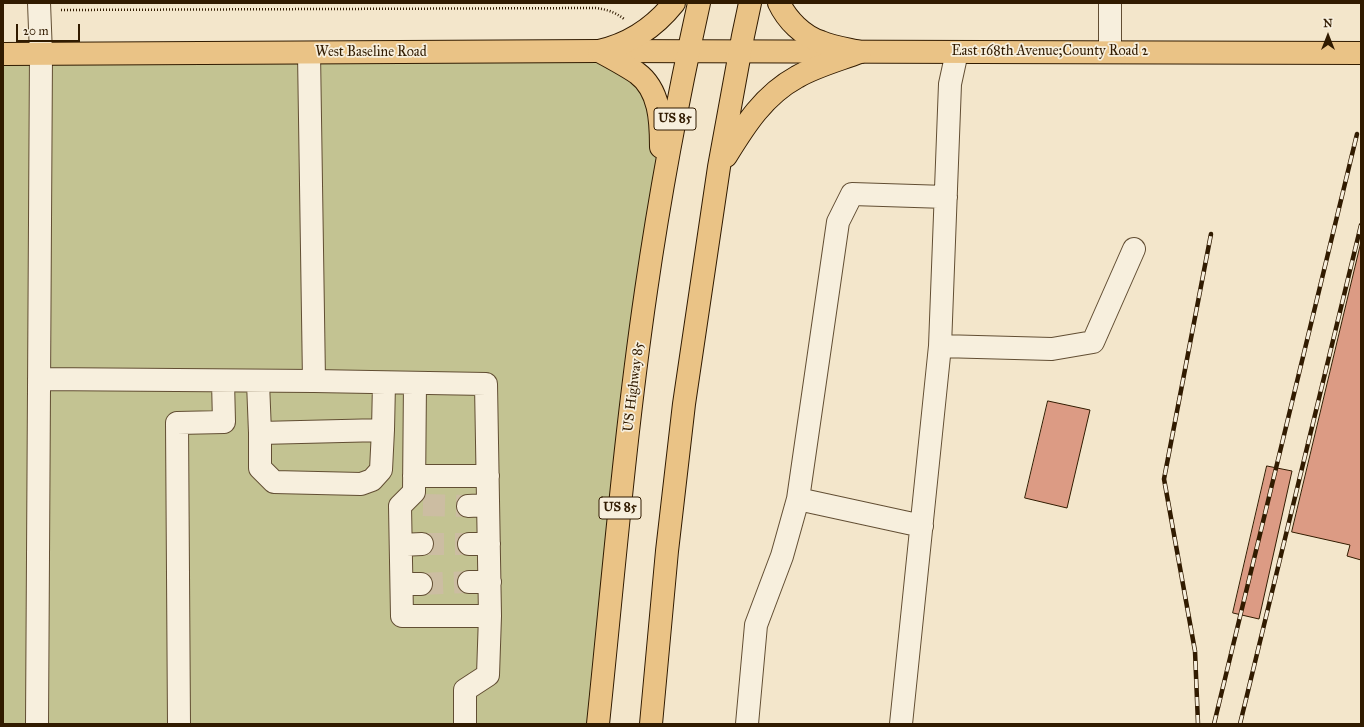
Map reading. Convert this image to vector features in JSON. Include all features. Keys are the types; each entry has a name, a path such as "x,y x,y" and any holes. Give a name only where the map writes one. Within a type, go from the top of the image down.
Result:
{"main road":[{"path":"599,51 620,46 644,32 674,3"},
{"name":"US 85","path":"688,52 699,3"},
{"path":"651,724 667,551 684,404 719,167 750,3"},
{"path":"779,3 786,16 804,33 820,42 860,52"},
{"path":"599,51 638,74 644,79 654,96 660,120 662,187"},
{"name":"West Baseline Road","path":"3,54 599,51 740,52"},
{"name":"US Highway 85","path":"598,724 623,477 646,292 662,187 688,52"},
{"name":"East 168th Avenue;County Road 2","path":"740,52 1361,53"},
{"path":"719,167 752,116 762,103 773,94 797,76 860,52"}],"lane":[{"path":"1110,3 1110,52"},
{"path":"37,724 41,54 39,6"},
{"path":"901,724 940,346 950,84 957,52"},
{"path":"309,53 314,381"},
{"path":"747,724 756,625 782,556 798,499 838,222 852,194 946,196"},
{"path":"940,346 1052,349 1093,342 1134,249"},
{"path":"39,379 486,384 488,476 478,506 479,582 490,616 488,675 464,690 464,724"},
{"path":"179,724 177,423 224,422 222,381"},
{"path":"258,382 260,468 274,482 361,484 372,480 381,470 384,383"},
{"path":"415,383 414,492 400,506 401,545 411,584 402,616 490,616"},
{"path":"260,433 383,430"},
{"path":"414,476 488,476"},
{"path":"798,499 922,526"},
{"path":"400,506 423,506"},
{"path":"401,545 422,544"}],"path":[{"path":"39,6 595,8 604,9 618,15 644,32"}],"green space":[{"path":"599,51 638,74 661,136 598,724 3,724 3,54"}],"building":[{"path":"1361,242 1361,560 1347,556 1350,545 1292,532"},
{"path":"1048,401 1090,410 1067,508 1025,498"},
{"path":"1267,466 1292,471 1259,619 1233,613"}],"tunnel":[{"path":"423,505 468,506"},
{"path":"422,544 469,544"},
{"path":"421,584 469,582"}],"railway":[{"path":"1214,724 1357,134"},
{"path":"1240,724 1361,225"},
{"path":"1198,724 1195,651 1164,479 1211,234"}]}
